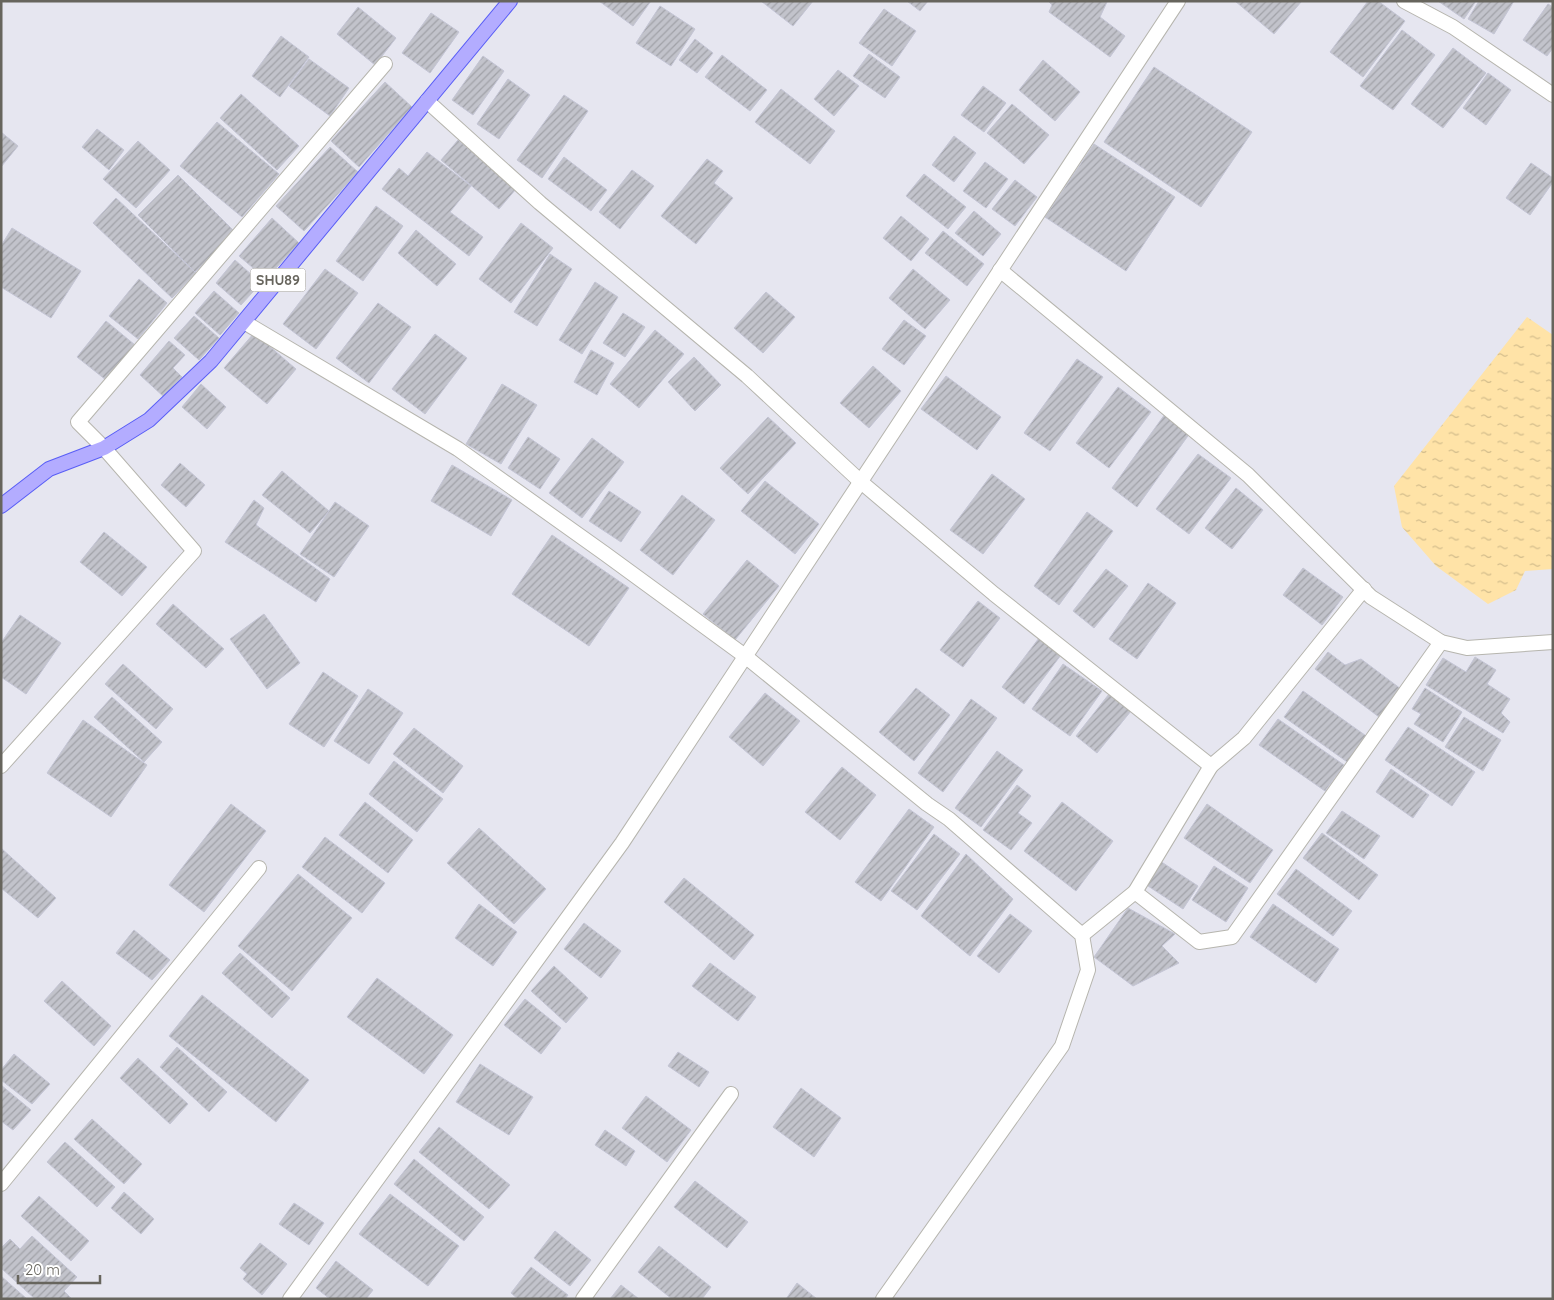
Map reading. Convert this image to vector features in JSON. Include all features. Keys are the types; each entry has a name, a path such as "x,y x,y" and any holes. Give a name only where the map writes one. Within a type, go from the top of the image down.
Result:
{"main road":[{"name":"SHU89","path":"1,506 49,469 104,448 149,420 211,361 510,1"}],"street":[{"path":"290,1299 622,843 1178,1"},
{"path":"1404,1 1453,27 1553,95"},
{"path":"1,766 194,551 104,448 78,422 385,64"},
{"path":"427,101 540,203 748,376 861,482 994,594 1211,766"},
{"path":"1000,270 1248,475 1371,597 1441,642 1467,648 1553,642"},
{"path":"244,322 458,450 604,553 745,656 927,804 950,819 1082,934 1088,970 1062,1046 883,1299"},
{"path":"1082,934 1135,892 1211,766 1244,738 1364,589"},
{"path":"1135,892 1199,942 1232,937 1441,642"},
{"path":"1,1184 259,868"},
{"path":"583,1299 731,1094"}],"water":[{"path":"1527,317 1553,335 1553,569 1525,571 1516,590 1488,604 1436,566 1402,527 1394,486"}],"building":[{"path":"599,1 651,1 633,26"},
{"path":"761,1 813,1 793,26"},
{"path":"907,1 928,1 920,11"},
{"path":"1048,1 1106,1 1100,17 1125,36 1110,57 1049,12 1052,5"},
{"path":"1235,1 1300,1 1301,2 1274,34"},
{"path":"1368,1 1378,1 1405,21 1363,77 1330,52"},
{"path":"1438,1 1476,1 1464,19"},
{"path":"1479,1 1514,1 1494,34 1468,19"},
{"path":"1548,4 1553,7 1553,48 1547,56 1523,40"},
{"path":"660,6 695,29 671,66 636,43"},
{"path":"358,7 396,38 375,65 337,34"},
{"path":"884,9 916,31 892,66 859,43"},
{"path":"431,13 459,32 430,73 402,53"},
{"path":"1402,30 1435,55 1393,110 1360,86"},
{"path":"281,36 309,57 280,97 252,76"},
{"path":"695,39 713,53 697,73 679,60"},
{"path":"1453,48 1486,73 1443,128 1411,104"},
{"path":"869,54 900,77 885,98 853,76"},
{"path":"722,55 767,90 750,111 705,77"},
{"path":"483,56 504,71 473,115 452,100"},
{"path":"309,59 349,88 330,116 289,86"},
{"path":"1043,60 1080,92 1055,121 1019,90"},
{"path":"1154,67 1252,132 1201,207 1104,142"},
{"path":"838,70 859,86 834,116 814,99"},
{"path":"1488,73 1511,90 1486,125 1463,108"},
{"path":"508,79 530,95 499,139 477,124"},
{"path":"385,82 412,107 359,167 331,141"},
{"path":"983,86 1006,103 984,132 961,115"},
{"path":"781,89 835,131 810,164 755,122"},
{"path":"241,94 299,146 277,170 220,118"},
{"path":"564,95 588,111 542,178 517,160"},
{"path":"1012,104 1049,135 1024,164 987,133"},
{"path":"217,122 279,174 242,217 180,166"},
{"path":"97,129 124,150 109,170 82,147"},
{"path":"1,132 18,146 1,167"},
{"path":"954,136 976,153 954,182 932,165"},
{"path":"458,140 516,189 499,209 441,160"},
{"path":"138,141 170,170 136,208 103,179"},
{"path":"1094,144 1175,197 1126,271 1045,217"},
{"path":"330,147 358,172 304,231 276,206"},
{"path":"427,152 471,186 450,212 483,237 469,256 382,189 399,168 408,176"},
{"path":"564,157 607,190 591,211 548,179"},
{"path":"707,159 723,171 714,183 733,198 696,244 661,216"},
{"path":"985,162 1008,179 986,208 963,191"},
{"path":"1531,163 1553,178 1553,182 1530,215 1506,198"},
{"path":"632,170 654,186 620,229 599,212"},
{"path":"924,174 966,207 948,229 906,196"},
{"path":"178,175 235,232 195,272 138,215"},
{"path":"1015,180 1037,197 1015,226 992,209"},
{"path":"116,198 196,273 172,298 93,223"},
{"path":"376,206 403,226 363,281 336,261"},
{"path":"974,211 1001,234 983,256 955,233"},
{"path":"901,216 929,239 911,261 883,238"},
{"path":"272,218 299,243 266,279 239,256"},
{"path":"521,223 553,248 511,303 479,279"},
{"path":"12,228 81,271 51,318 1,287 1,246"},
{"path":"416,230 456,264 437,286 398,253"},
{"path":"943,231 984,264 967,286 925,253"},
{"path":"550,254 572,269 537,326 514,312"},
{"path":"235,260 261,283 241,305 216,283"},
{"path":"325,269 358,293 316,349 283,324"},
{"path":"913,269 950,300 925,329 889,298"},
{"path":"139,279 167,303 138,339 109,316"},
{"path":"595,282 618,297 582,354 559,340"},
{"path":"214,291 239,313 220,335 195,313"},
{"path":"766,292 795,317 763,353 734,328"},
{"path":"378,303 411,327 369,383 336,358"},
{"path":"623,313 645,327 625,357 603,343"},
{"path":"194,316 219,338 199,360 174,338"},
{"path":"904,320 926,336 904,365 882,349"},
{"path":"106,321 135,345 106,380 77,357"},
{"path":"655,330 684,354 639,408 610,384"},
{"path":"254,333 296,369 267,404 224,368"},
{"path":"435,334 467,358 425,414 392,389"},
{"path":"169,341 185,355 173,368 182,377 164,397 140,375"},
{"path":"591,350 614,363 597,395 574,382"},
{"path":"694,357 721,385 695,411 668,382"},
{"path":"1077,359 1103,377 1050,451 1024,433"},
{"path":"873,366 901,391 869,428 840,403"},
{"path":"946,376 1001,417 977,450 921,409"},
{"path":"201,384 226,407 207,429 182,407"},
{"path":"502,384 537,405 501,464 466,444"},
{"path":"1118,387 1151,412 1109,468 1076,443"},
{"path":"1165,414 1190,433 1137,507 1112,488"},
{"path":"768,417 796,443 748,494 720,468"},
{"path":"528,437 560,459 540,489 508,468"},
{"path":"592,438 624,462 582,518 549,493"},
{"path":"1198,454 1231,478 1189,534 1156,509"},
{"path":"180,463 205,485 186,507 161,485"},
{"path":"452,465 512,500 491,536 431,501"},
{"path":"282,471 329,511 310,533 262,495"},
{"path":"992,474 1025,499 983,554 950,530"},
{"path":"765,481 819,524 795,554 741,511"},
{"path":"1236,488 1263,510 1232,549 1205,528"},
{"path":"609,491 641,512 621,542 589,521"},
{"path":"682,495 715,520 673,575 640,550"},
{"path":"254,500 264,508 256,525 330,579 316,602 225,542"},
{"path":"335,502 369,526 334,577 300,554"},
{"path":"1087,512 1113,531 1059,605 1034,586"},
{"path":"104,532 147,567 122,596 80,562"},
{"path":"552,535 629,588 589,646 512,594"},
{"path":"747,560 779,586 735,640 703,614"},
{"path":"1303,568 1343,597 1322,625 1283,595"},
{"path":"1106,569 1128,586 1094,628 1073,611"},
{"path":"1148,583 1176,603 1137,659 1109,639"},
{"path":"978,601 1000,618 963,667 940,650"},
{"path":"173,604 224,649 206,668 156,624"},
{"path":"264,614 300,663 267,689 230,639"},
{"path":"20,615 61,643 26,694 1,677 1,643"},
{"path":"1039,638 1061,655 1024,704 1002,687"},
{"path":"1328,652 1345,665 1361,659 1401,689 1379,717 1315,669"},
{"path":"1475,657 1496,670 1487,684 1510,699 1501,713 1510,722 1503,733 1426,685 1443,658 1466,672"},
{"path":"123,664 173,709 156,729 105,684"},
{"path":"1063,664 1102,691 1070,736 1032,709"},
{"path":"323,672 358,696 324,747 289,724"},
{"path":"916,688 950,715 914,761 879,732"},
{"path":"1425,688 1462,712 1443,742 1414,724 1421,714 1412,709"},
{"path":"368,689 403,713 369,764 334,741"},
{"path":"1303,691 1369,738 1350,764 1284,717"},
{"path":"765,693 800,721 763,766 729,737"},
{"path":"1109,694 1131,711 1097,753 1076,736"},
{"path":"112,697 162,742 144,762 94,717"},
{"path":"971,699 997,718 943,792 918,773"},
{"path":"1464,717 1501,740 1483,771 1445,747"},
{"path":"1278,719 1344,765 1325,791 1259,745"},
{"path":"83,720 147,765 111,817 47,773"},
{"path":"1408,727 1475,772 1452,806 1385,760"},
{"path":"414,728 463,766 443,793 393,754"},
{"path":"997,751 1023,770 981,827 955,808"},
{"path":"394,761 443,799 417,832 369,794"},
{"path":"842,767 876,795 840,840 805,812"},
{"path":"1391,769 1429,795 1413,818 1376,792"},
{"path":"1017,785 1031,796 1018,813 1032,823 1011,850 983,830"},
{"path":"365,802 413,840 388,873 339,835"},
{"path":"1062,802 1113,841 1076,891 1024,851"},
{"path":"231,804 266,831 204,912 169,885"},
{"path":"1207,804 1273,850 1250,883 1184,838"},
{"path":"909,809 934,827 881,901 855,882"},
{"path":"1342,811 1380,836 1364,859 1326,833"},
{"path":"479,828 546,889 514,924 447,863"},
{"path":"1322,833 1378,875 1359,900 1303,858"},
{"path":"934,834 960,854 917,910 891,891"},
{"path":"325,837 385,883 362,913 302,867"},
{"path":"1,848 56,898 38,918 1,888"},
{"path":"966,854 1013,899 970,956 921,916"},
{"path":"1160,861 1198,886 1183,909 1145,884"},
{"path":"1214,866 1248,888 1226,922 1192,900"},
{"path":"1296,869 1352,911 1333,936 1277,894"},
{"path":"298,874 352,918 292,991 238,946"},
{"path":"684,878 754,935 734,960 664,902"},
{"path":"479,904 517,932 493,966 455,938"},
{"path":"1273,904 1339,949 1316,983 1250,937"},
{"path":"1128,908 1175,934 1162,946 1179,963 1133,986 1094,957"},
{"path":"1010,914 1032,931 999,973 977,956"},
{"path":"584,923 621,951 601,978 564,949"},
{"path":"134,930 170,960 152,980 116,953"},
{"path":"240,953 290,998 272,1018 222,973"},
{"path":"710,963 756,997 738,1021 692,986"},
{"path":"554,966 588,998 566,1023 531,991"},
{"path":"377,978 453,1035 424,1074 347,1017"},
{"path":"62,981 111,1026 94,1046 44,1001"},
{"path":"202,995 309,1080 276,1122 169,1036"},
{"path":"525,999 561,1028 541,1054 504,1025"},
{"path":"177,1047 227,1092 209,1112 160,1067"},
{"path":"678,1052 709,1072 699,1087 668,1066"},
{"path":"14,1054 50,1084 32,1104 1,1080 1,1070"},
{"path":"138,1058 188,1104 170,1124 120,1078"},
{"path":"480,1064 533,1097 509,1135 456,1102"},
{"path":"1,1085 31,1110 13,1130 1,1121"},
{"path":"801,1088 841,1118 814,1157 773,1127"},
{"path":"646,1096 691,1130 667,1162 622,1128"},
{"path":"92,1119 142,1164 124,1184 74,1139"},
{"path":"439,1127 510,1185 489,1209 419,1152"},
{"path":"605,1130 635,1151 626,1166 595,1145"},
{"path":"65,1142 115,1187 97,1207 47,1162"},
{"path":"414,1159 484,1217 464,1241 394,1184"},
{"path":"695,1181 748,1222 727,1248 674,1207"},
{"path":"124,1192 154,1219 141,1234 111,1208"},
{"path":"390,1194 459,1246 428,1286 359,1234"},
{"path":"39,1196 89,1241 71,1261 21,1216"},
{"path":"294,1203 324,1223 309,1245 279,1224"},
{"path":"555,1231 591,1260 570,1286 534,1258"},
{"path":"32,1236 77,1277 64,1291 72,1299 35,1299 1,1268 1,1248 10,1239 20,1249"},
{"path":"260,1243 287,1264 262,1295 243,1279 247,1274 240,1268"},
{"path":"659,1246 711,1287 702,1299 672,1299 638,1272"},
{"path":"336,1261 373,1290 366,1299 330,1299 316,1288"},
{"path":"531,1267 568,1295 565,1299 518,1299 511,1293"},
{"path":"1,1276 27,1299 1,1299"},
{"path":"797,1283 817,1299 786,1299"},
{"path":"621,1285 639,1299 610,1299"}]}
